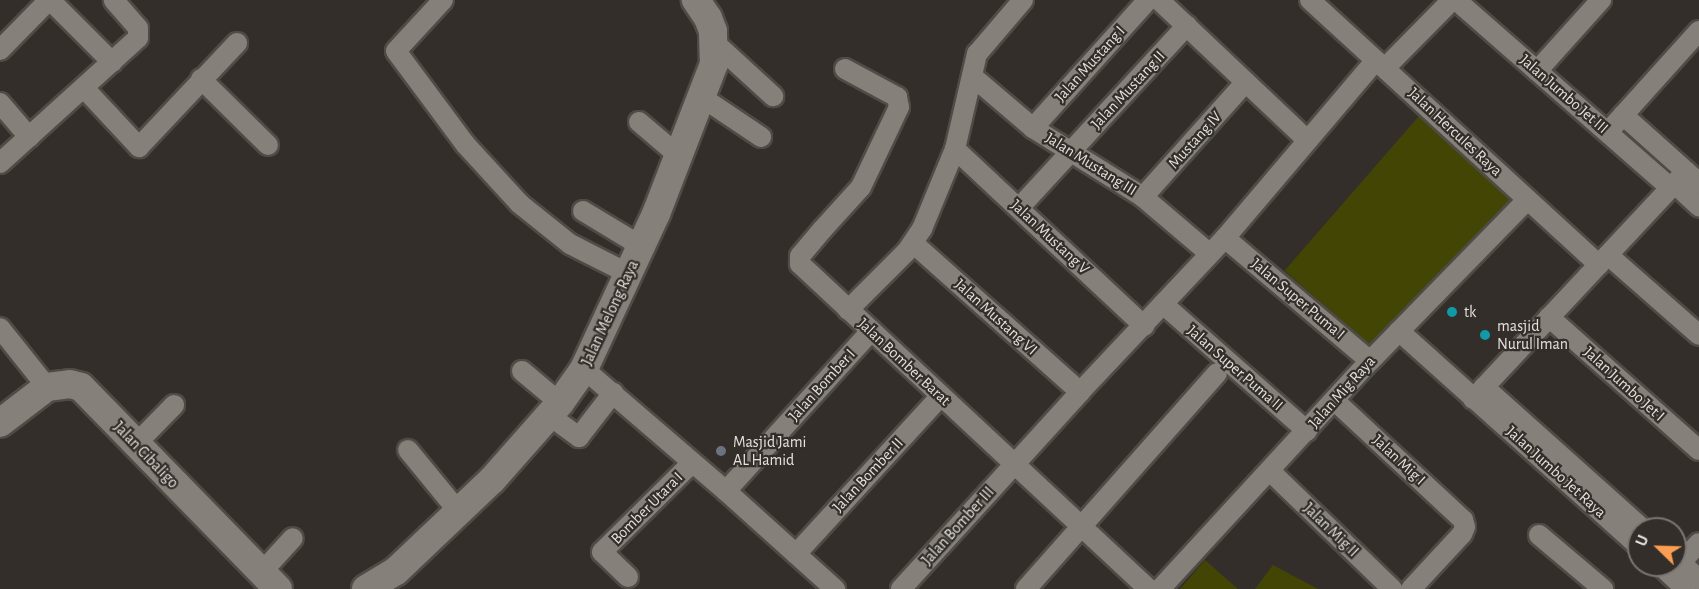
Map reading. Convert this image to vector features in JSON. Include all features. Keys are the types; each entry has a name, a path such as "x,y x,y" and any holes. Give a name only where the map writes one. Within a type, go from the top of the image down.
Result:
{"main road":[{"name":"Jalan Melong Raya","path":"403,580 459,512 524,446 555,410 584,369 641,246 703,98 714,64 715,43 708,18 696,0"},
{"name":"Jalan Cibaligo","path":"47,387 70,384 81,387 269,581"},
{"path":"0,423 47,387"},
{"path":"366,589 403,580"}],"street":[{"path":"0,50 50,0 112,63"},
{"path":"0,163 138,38 140,31 114,0"},
{"path":"444,0 396,51 465,144 520,204 570,244 628,274"},
{"name":"Jalan Bomber Barat","path":"1023,0 980,49 955,149 922,229 913,243 848,310 940,397 1084,526 1149,589"},
{"name":"Jalan Mustang I","path":"1033,128 1148,0"},
{"path":"1159,0 1307,140"},
{"name":"Jalan Hercules Raya","path":"1310,0 1527,200 1699,335"},
{"name":"Jalan Bomber III","path":"901,589 1080,392 1225,238 1303,149 1307,140 1380,64 1454,0"},
{"name":"Jalan Jumbo Jet III","path":"1454,0 1608,132 1683,182"},
{"path":"1532,67 1583,0"},
{"path":"1532,67 1600,0"},
{"name":"Jalan Mustang II","path":"1019,208 1187,25"},
{"path":"1608,132 1695,42"},
{"path":"84,88 139,147 237,43"},
{"path":"715,43 773,96"},
{"path":"845,69 897,97 899,107 861,187 800,256 800,264 848,310"},
{"name":"Jalan Mustang III","path":"972,76 1033,128 1143,197 1209,253"},
{"path":"201,79 268,145"},
{"name":"Mustang IV","path":"1143,197 1246,82"},
{"path":"703,98 761,137"},
{"path":"0,103 29,137"},
{"name":"Jalan Jumbo Jet III","path":"1623,115 1683,182 1699,206"},
{"path":"639,122 679,156"},
{"name":"Jalan Mustang V","path":"955,149 1144,326"},
{"path":"1399,331 1478,393 1603,260 1683,182"},
{"name":"Jalan Mig Raya","path":"1161,589 1370,361 1527,200"},
{"path":"583,211 641,246"},
{"name":"Jalan Super Puma I","path":"1225,238 1370,361"},
{"name":"Jalan Mustang VI","path":"913,243 1080,392"},
{"name":"Jalan Super Puma II","path":"1163,304 1307,431"},
{"name":"Jalan Jumbo Jet I","path":"1550,316 1699,450"},
{"path":"0,328 47,387"},
{"name":"Jalan Bomber I","path":"726,491 870,332"},
{"path":"584,369 726,491 835,589"},
{"path":"522,371 579,437 613,393"},
{"path":"1026,589 1217,373"},
{"name":"Jalan Jumbo Jet Raya","path":"1478,393 1628,517"},
{"name":"Jalan Jumbo Jet Raya","path":"1478,393 1627,535"},
{"name":"Jalan Bomber II","path":"796,554 940,397"},
{"name":"Jalan Mig I","path":"1335,401 1462,520 1465,527 1462,534 1411,589"},
{"path":"135,445 174,405"},
{"path":"408,450 459,512"},
{"name":"Bomber Utara I","path":"628,577 602,552 692,463"},
{"name":"Jalan Mig II","path":"1270,471 1392,589"},
{"path":"1539,535 1603,589"},
{"path":"269,581 293,538"},
{"path":"1687,553 1699,543"}],"shaded area":[{"path":"1419,116 1513,197 1378,352 1285,271"},
{"path":"1205,560 1238,589 1180,589"},
{"path":"1273,565 1318,589 1255,589"}],"place":[{"name":"tk","path":"1452,312"},
{"name":"masjid Nurul Iman","path":"1485,335"},
{"name":"Masjid Jami AL Hamid","path":"721,451"}]}
